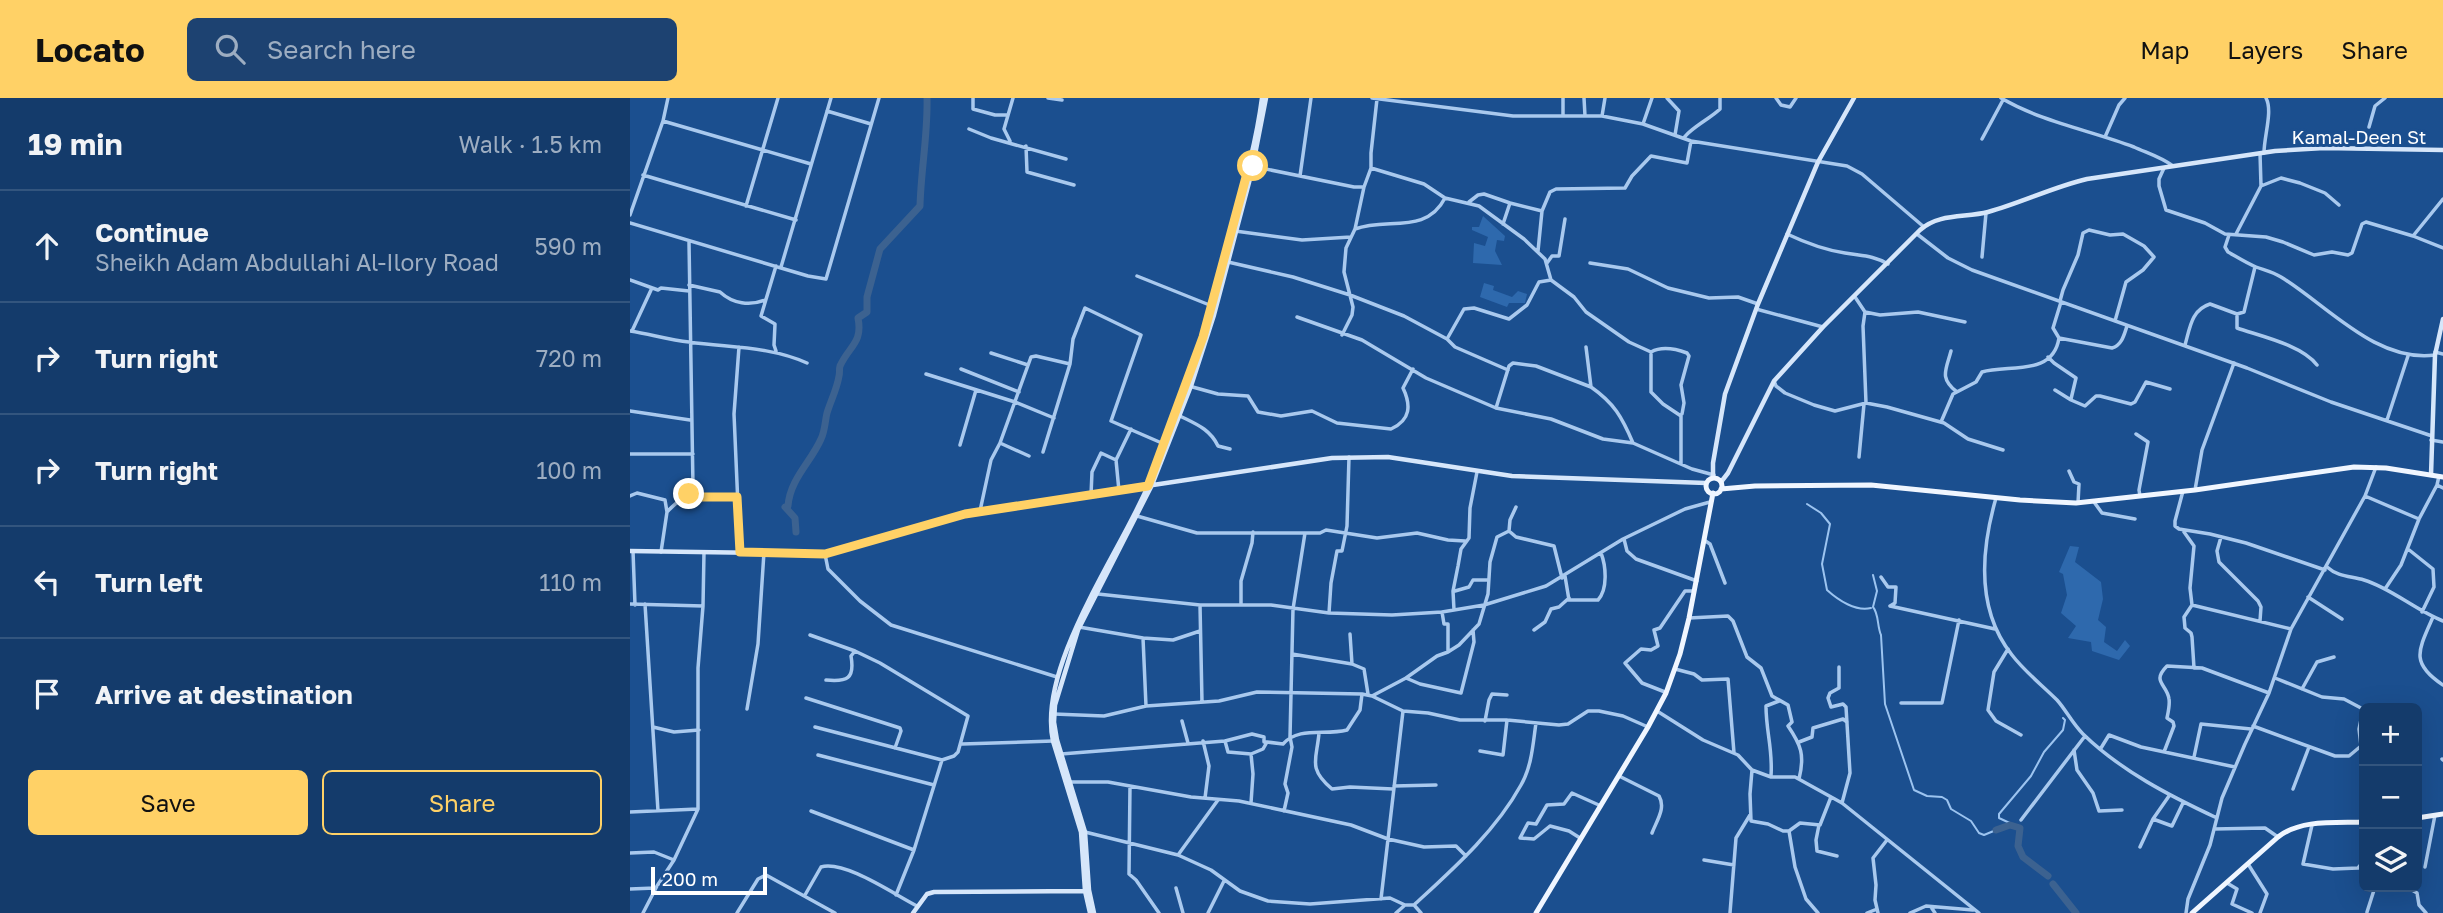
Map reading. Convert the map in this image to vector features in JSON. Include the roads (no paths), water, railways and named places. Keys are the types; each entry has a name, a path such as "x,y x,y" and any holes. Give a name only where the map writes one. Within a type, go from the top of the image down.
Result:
{"main road":[{"path":"1713,493 1708,491 1706,483 1714,476 1721,485 1742,487 1871,485 1996,498 2078,503 2195,490 2354,467 2376,467 2441,476"},
{"path":"1536,913 1666,693 1689,618 1713,493 1721,485"},
{"path":"2422,817 2443,814"},
{"path":"2192,913 2291,828 2359,822"}],"street":[{"path":"630,215 663,121 668,98"},
{"path":"746,206 778,98"},
{"path":"777,352 774,345 775,324 761,316 796,220 831,98"},
{"path":"630,223 778,267 822,279 828,278 879,98"},
{"path":"973,98 973,109 1007,115"},
{"path":"1011,142 1004,129 1013,98"},
{"path":"1048,98 1062,100"},
{"path":"1092,913 1085,832 1053,741 1051,714 1059,677 1079,627 1098,594 1150,486 1214,315 1251,166 1264,98"},
{"path":"1300,176 1311,98"},
{"path":"1371,98 1513,116 1602,117 1643,124 1692,141 1847,166 1857,170 1924,227 1823,327 1774,381 1721,485"},
{"path":"1422,104 1424,98"},
{"path":"1563,98 1563,116"},
{"path":"1584,98 1585,116"},
{"path":"1602,117 1605,98"},
{"path":"1643,124 1652,98"},
{"path":"1667,98 1679,111 1675,135"},
{"path":"1776,98 1781,105 1790,107 1797,98"},
{"path":"1297,317 1362,340 1426,378 1496,408 1551,419 1603,439 1633,443 1714,476 1713,463 1726,394 1757,306 1818,162 1854,98"},
{"path":"2105,137 2119,105 2125,98"},
{"path":"2236,234 2261,186 2263,141 2269,107 2266,98"},
{"path":"2369,127 2375,106 2385,98"},
{"path":"1342,335 1353,307 1346,284 1344,260 1371,168 1377,99"},
{"path":"1684,138 1687,132 1698,127 1720,109 1718,99"},
{"path":"1982,139 2002,99 2029,113 2105,137 2158,157 2173,166"},
{"path":"827,111 871,124"},
{"path":"663,121 811,164"},
{"path":"968,129 1066,159"},
{"path":"1538,253 1542,211 1550,191 1625,188 1632,176 1651,156 1687,163 1692,141"},
{"path":"1026,146 1027,172 1074,185"},
{"name":"Kamal-Deen St","path":"1924,227 1940,219 1986,212 2087,179 2165,167 2275,151 2324,148 2443,150"},
{"path":"1251,166 1343,186 1364,187"},
{"path":"1092,913 1085,891 1081,832 1071,782 1057,740 1054,714 1064,667 1077,623 1137,516 1180,416 1251,166"},
{"path":"2165,167 2159,179 2159,186 2166,210 2230,235 2256,235 2316,255 2351,254 2362,224 2367,222 2443,248"},
{"path":"1371,168 1424,184 1444,198 1479,206 1538,253 1547,263 1551,280 1574,297 1586,312 1629,342 1651,352"},
{"path":"643,175 796,220"},
{"path":"2261,186 2281,178 2325,193 2339,205"},
{"path":"1469,202 1481,194 1542,211"},
{"path":"1355,229 1381,223 1407,225 1439,209 1444,198"},
{"path":"2413,236 2443,200"},
{"path":"1503,224 1510,204"},
{"path":"1982,257 1986,212"},
{"path":"1547,263 1552,256 1559,256 1565,219"},
{"path":"1941,422 1950,397 1976,382 1985,370 2032,368 2048,357 2059,343 2053,328 2063,290 2078,256 2083,233 2089,230 2110,235 2123,234 2144,246 2154,257 2143,270 2126,282 2115,321"},
{"path":"1235,231 1302,240 1351,237"},
{"path":"1917,233 1948,258 1972,270 2185,345 2443,442"},
{"path":"1787,234 1817,247 1867,255 1888,264"},
{"path":"2230,235 2226,250 2255,267 2279,276 2380,344 2408,356 2443,354"},
{"path":"667,512 692,490 689,241"},
{"path":"1227,262 1293,277 1350,295 1404,316 1447,339 1455,347 1508,370"},
{"path":"1590,264 1628,269 1668,288 1709,298 1738,297 1757,306 1823,327"},
{"path":"2185,345 2195,313 2206,305 2237,314 2244,312 2255,267"},
{"path":"1137,276 1212,306"},
{"path":"630,280 651,290 661,288 690,291"},
{"path":"1447,339 1464,309 1474,308 1509,319 1527,305 1539,282 1551,280"},
{"path":"690,285 720,292 742,304 765,300"},
{"path":"651,290 631,331 689,342 777,352 807,363"},
{"path":"1855,297 1865,312 1865,404 1859,457"},
{"path":"1043,452 1070,363 1073,339 1085,308 1141,335 1111,421 1164,444"},
{"path":"1865,312 1880,315 1918,312 1965,322"},
{"path":"2237,314 2236,328 2285,345 2311,358 2317,365"},
{"path":"2431,475 2435,353 2443,319"},
{"path":"2059,338 2112,348 2118,346 2127,326"},
{"path":"739,347 734,414 740,552"},
{"path":"1586,347 1591,387"},
{"path":"1651,352 1657,349 1672,349 1689,356 1681,384 1684,402 1681,416 1681,464"},
{"path":"1951,351 1945,378 1947,384 1957,392"},
{"path":"1651,352 1651,392 1681,416"},
{"path":"991,353 1028,365"},
{"path":"981,512 991,460 1033,355 1070,363"},
{"path":"2387,421 2408,356"},
{"path":"2048,357 2076,378 2071,400"},
{"path":"1496,408 1508,370 1513,363 1525,364 1591,387 1607,398 1622,417 1633,443"},
{"path":"2195,490 2203,450 2234,363"},
{"path":"961,369 1019,393"},
{"path":"1189,386 1218,394 1248,396 1258,412 1282,416 1312,411 1337,423 1391,429 1397,426 1409,410 1409,398 1403,388 1413,369"},
{"path":"926,374 1015,402 1054,418"},
{"path":"1774,381 1780,389 1796,398 1835,411 1865,404 1887,407 1941,422 1968,439 2003,450"},
{"path":"2055,390 2085,406 2096,396 2131,404 2135,402 2146,382 2170,389"},
{"path":"960,445 976,390"},
{"path":"630,411 691,421"},
{"path":"1180,416 1206,429 1213,435 1218,446 1230,449"},
{"path":"1119,491 1116,460 1131,429"},
{"path":"2136,435 2148,442 2140,496"},
{"path":"1000,443 1029,456"},
{"path":"1091,495 1092,472 1101,453 1116,460"},
{"path":"630,454 693,454"},
{"path":"1329,613 1331,583 1338,551 1342,551 1346,533 1349,457"},
{"path":"703,606 633,605 631,551 825,554 909,528 981,512 1349,457 1388,457 1512,476 1706,483"},
{"path":"2186,913 2188,899 2235,767 2275,678 2291,629 2365,496 2376,467"},
{"path":"2069,471 2074,482 2078,484 2078,503"},
{"path":"1454,610 1453,591 1461,549 1469,538 1470,508 1477,472"},
{"path":"2385,589 2401,565 2419,519 2441,476"},
{"path":"2437,485 2443,488"},
{"path":"2183,491 2175,526 2184,532 2194,546 2190,589 2192,605 2184,617 2185,628 2192,637 2194,668"},
{"path":"630,496 637,493 666,500 667,512 661,552"},
{"path":"2365,496 2419,519"},
{"path":"681,497 737,497"},
{"path":"1996,498 1986,533 1987,605 1995,629 2007,649 2059,702 2071,722 2085,736 2169,796 2217,818"},
{"path":"1098,594 1200,605 1270,605 1329,613 1392,615 1442,612 1484,605 1534,591 1564,577 1623,539 1685,509 1711,502"},
{"path":"2094,502 2102,513 2135,519"},
{"path":"1509,531 1510,520 1516,507"},
{"path":"1137,516 1197,533 1326,530 1377,538 1417,533 1465,541"},
{"path":"1509,531 1516,537 1555,546 1572,601 1598,600 1601,597 1605,567 1601,553"},
{"path":"1370,696 1448,652 1474,630 1479,624 1488,594 1490,562 1497,537 1509,531"},
{"path":"1241,605 1241,580 1253,532"},
{"path":"1284,811 1288,793 1285,784 1292,747 1290,692 1293,609 1306,532"},
{"path":"2184,532 2210,534 2246,543 2336,574 2360,578 2443,621"},
{"path":"2221,537 2217,551 2219,562 2258,601 2261,607 2260,621"},
{"path":"1623,539 1627,551 1636,559 1697,581"},
{"path":"1704,540 1710,544 1725,583"},
{"path":"2408,549 2433,569 2434,587 2422,612"},
{"path":"643,913 655,888 674,860 698,809 698,668 704,552"},
{"path":"747,709 758,644 764,552"},
{"path":"825,554 828,569 860,601 891,625 1059,677"},
{"path":"1881,578 1888,587 1896,587 1895,603 1891,606 1995,629"},
{"path":"1453,591 1469,587 1473,580 1489,580"},
{"path":"1666,693 1642,683 1625,663 1642,649 1651,650 1658,646 1654,630 1660,628 1685,591 1695,591"},
{"path":"2308,597 2342,619"},
{"path":"1534,630 1545,622 1551,609 1559,607 1569,598"},
{"path":"645,604 658,811"},
{"path":"1200,605 1202,702"},
{"path":"2192,605 2291,629"},
{"path":"1442,612 1444,624 1448,624 1448,652"},
{"path":"1689,618 1728,616 1731,619 1747,657 1761,668 1772,696 1788,705 1792,722 1788,726 1799,742 1802,767 1799,779"},
{"path":"2432,617 2419,658 2425,673 2443,685"},
{"path":"1901,703 1942,703 1959,620"},
{"path":"1079,627 1143,638 1174,640 1200,631"},
{"path":"1406,678 1420,684 1461,692 1474,642 1474,630"},
{"path":"810,635 855,651 966,714 968,718 961,744 954,756 942,760 815,727"},
{"path":"1350,635 1352,664"},
{"path":"1143,638 1146,706"},
{"path":"2007,649 1994,672 1988,709 1996,721 2021,735"},
{"path":"826,680 841,682 847,679 852,672 851,656 855,651"},
{"path":"1292,654 1352,664 1364,669 1370,696"},
{"path":"2302,689 2318,661 2334,657"},
{"path":"2164,752 2174,726 2173,722 2167,719 2169,698 2161,683 2160,674 2166,666 2202,668 2269,692"},
{"path":"1839,667 1839,688 1830,693 1828,698 1831,707 1845,705 1850,772 1842,803"},
{"path":"1675,669 1694,674 1702,680 1728,679 1734,753"},
{"path":"2194,757 2201,724 2252,728 2335,756 2348,756 2359,750 2362,742 2359,729 2363,710 2344,699 2322,697 2275,678"},
{"path":"1054,714 1104,716 1146,706 1219,701 1257,692 1290,692 1362,694 1403,711 1460,720 1568,724 1582,713 1599,710 1623,716 1648,727"},
{"path":"1061,754 1225,741 1252,734 1264,737 1264,742 1283,744 1290,737 1306,732 1347,730 1360,709 1362,694"},
{"path":"1486,720 1492,694 1507,695"},
{"path":"806,698 900,728 895,748"},
{"path":"1771,777 1772,752 1766,724 1766,706 1779,701"},
{"path":"1381,899 1403,711"},
{"path":"1657,711 1703,740 1734,753 1752,770 1771,777 1799,779 1842,803 1977,912"},
{"path":"1799,742 1812,737 1814,727 1843,719 1847,722"},
{"path":"1480,751 1503,755 1507,720"},
{"path":"1182,721 1188,744"},
{"path":"1085,832 1178,855 1211,870 1240,891 1268,901 1310,904 1394,899 1405,905 1414,905 1466,856 1492,827 1522,784 1530,759 1536,723"},
{"path":"653,727 674,732 699,730"},
{"path":"1319,733 1314,751 1316,768 1332,789 1436,785"},
{"path":"2101,748 2109,735 2141,747 2235,767"},
{"path":"2021,820 2085,736"},
{"path":"961,744 1053,741"},
{"path":"1203,741 1209,766 1205,798"},
{"path":"1225,741 1228,752 1251,754 1263,749 1267,742"},
{"path":"2293,789 2309,747"},
{"path":"2074,750 2077,770 2093,793 2099,811 2122,810"},
{"path":"1251,754 1251,803"},
{"path":"818,755 934,785"},
{"path":"897,895 942,760"},
{"path":"1752,770 1751,821 1768,824 1783,831 1789,831 1800,823 1819,825"},
{"path":"1619,776 1659,796 1662,806 1652,832"},
{"path":"1071,782 1108,782 1251,803 1351,825 1388,839 1424,847 1456,846 1466,856"},
{"path":"1130,786 1129,874 1159,913"},
{"path":"1581,839 1569,831 1550,826 1534,839 1520,838 1528,823 1536,824 1547,805 1564,804 1572,793 1601,806"},
{"path":"2140,847 2153,819 2169,796"},
{"path":"1831,797 1819,825 1817,852 1837,856"},
{"path":"1178,855 1218,799"},
{"path":"2153,819 2172,826 2183,803"},
{"path":"630,812 698,809"},
{"path":"811,811 914,850"},
{"path":"1730,913 1736,838 1750,815"},
{"path":"2425,867 2435,815"},
{"path":"2312,825 2303,864 2333,869 2359,866"},
{"path":"2214,829 2265,828 2278,837"},
{"path":"1789,831 1795,867 1806,899 1818,913"},
{"path":"1867,913 1877,911 1873,858 1887,839"},
{"path":"630,853 654,852 674,860"},
{"path":"1704,860 1734,865"},
{"path":"2248,864 2267,894 2260,913"},
{"path":"805,895 821,867 828,865 853,873 918,906"},
{"path":"745,913 738,911 758,879 763,876 805,895 835,913"},
{"path":"1208,913 1224,881"},
{"path":"2227,883 2237,889 2232,904 2252,913"},
{"path":"630,889 655,888"},
{"path":"1176,888 1183,913"},
{"path":"913,913 927,894 934,892 1085,891"},
{"path":"2367,912 2373,892"},
{"path":"2415,892 2419,905 2426,913"},
{"path":"1396,913 1405,905"},
{"path":"1414,905 1420,913"},
{"path":"1910,913 1921,907 1977,912"},
{"path":"1931,907 1935,913"}],"waterway":[{"path":"796,532 795,518 785,507 788,506 797,479 822,436 840,366 857,339 858,318 867,312 867,297 880,249 920,206 927,98"},
{"path":"1807,504 1821,513 1830,524 1822,564 1827,590 1853,607 1871,608"},
{"path":"1873,575 1877,591 1873,607 1881,635 1885,704 1914,790 1947,800 1951,809 1971,821 1979,833 1984,835 1996,830"},
{"path":"2014,825 1999,818 1999,814 2031,776 2044,752 2063,730 2063,718"},
{"path":"1996,830 2010,825 2020,828 2018,846 2023,857 2048,876"},
{"path":"2053,884 2076,913"}]}
